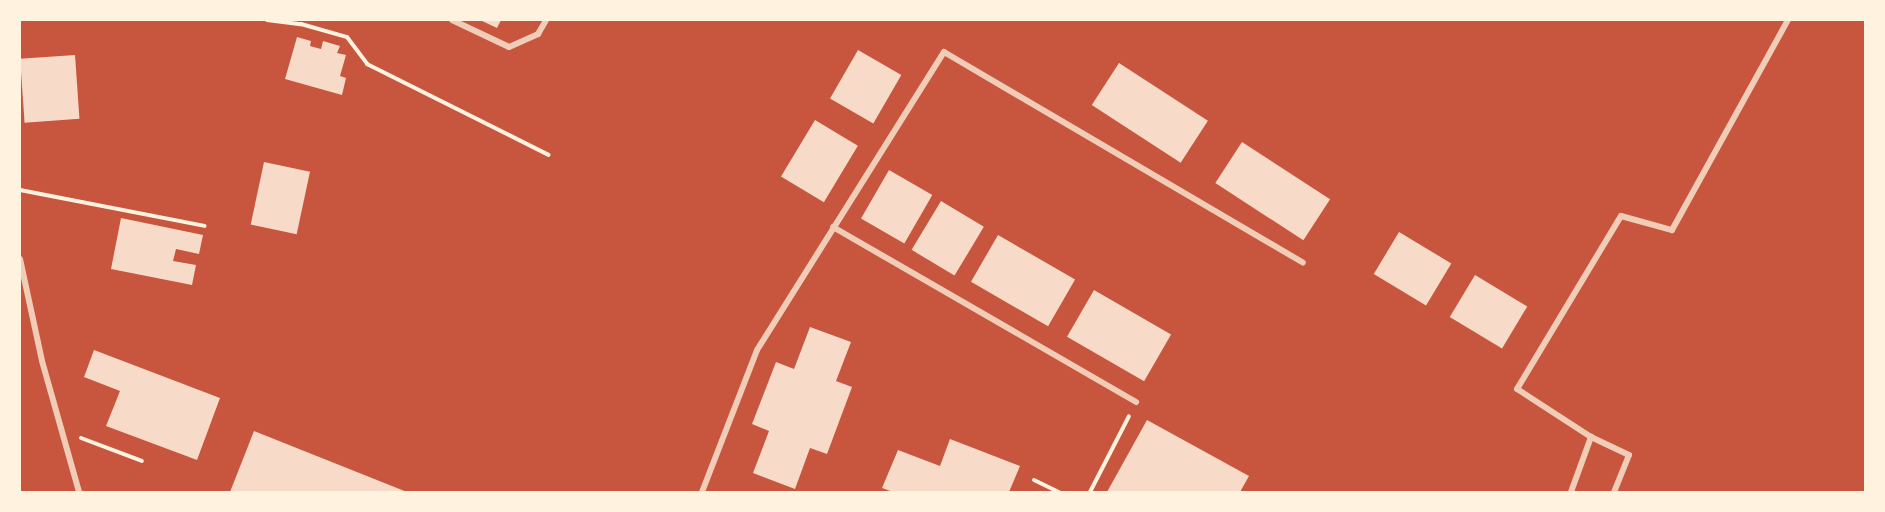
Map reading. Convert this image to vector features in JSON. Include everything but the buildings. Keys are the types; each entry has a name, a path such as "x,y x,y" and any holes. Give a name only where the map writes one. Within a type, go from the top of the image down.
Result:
{"street":[{"path":"452,20 509,46 538,34 546,20"},
{"path":"1614,492 1629,455 1591,437 1517,389 1621,216 1672,230 1788,20"},
{"path":"702,492 757,350 944,52 1303,263"},
{"path":"833,227 1136,402"},
{"path":"20,259 42,361 79,492"},
{"path":"1571,492 1591,437"}],"path":[{"path":"267,20 301,24 347,37 367,64 549,155"},
{"path":"20,190 205,226"},
{"path":"1090,492 1136,402"},
{"path":"62,431 142,461"},
{"path":"1034,480 1059,492"}]}
